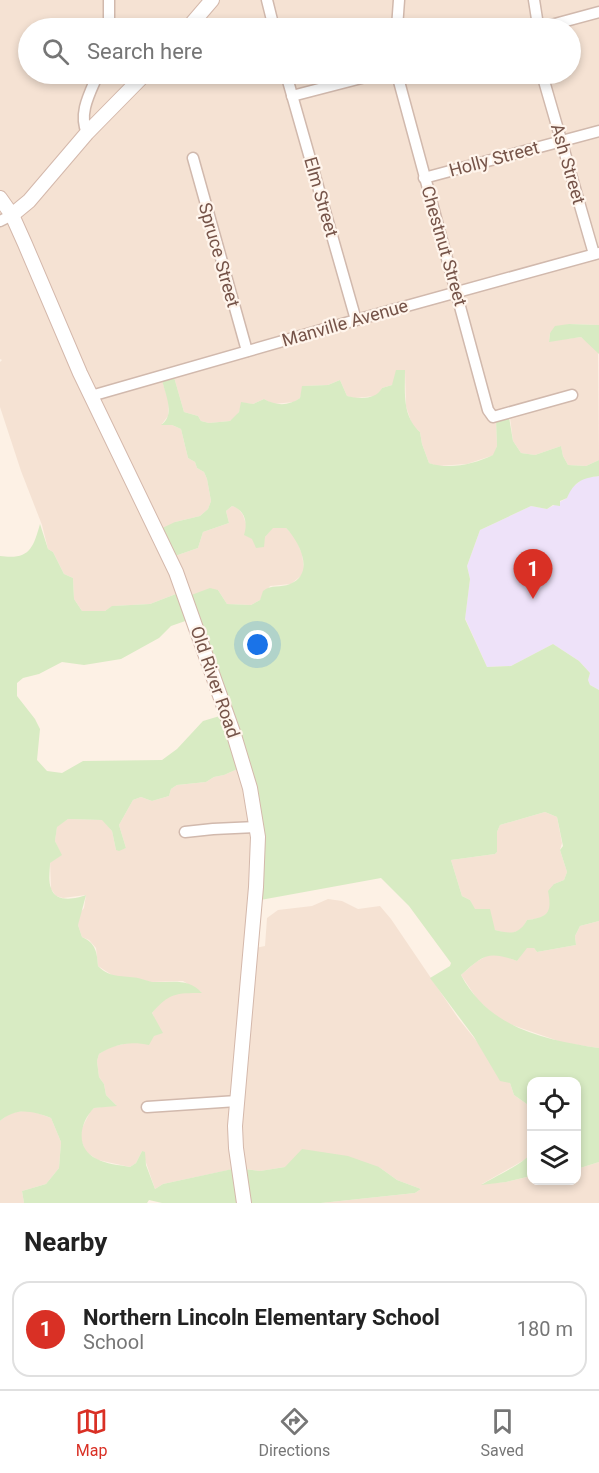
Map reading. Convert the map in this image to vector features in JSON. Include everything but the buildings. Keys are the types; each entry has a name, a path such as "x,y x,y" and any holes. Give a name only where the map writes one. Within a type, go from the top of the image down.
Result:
{"main road":[{"path":"197,18 212,0"},
{"path":"6,218 29,201 87,133 136,84"},
{"name":"Old River Road","path":"0,198 6,218 176,572 250,788 257,827 255,903 237,1101 236,1148 244,1203"}],"street":[{"path":"109,0 109,18"},
{"path":"267,0 272,18"},
{"path":"398,18 399,0"},
{"path":"534,0 537,18"},
{"path":"576,18 599,12"},
{"path":"87,133 82,122 83,112 94,84"},
{"name":"Elm Street","path":"289,84 356,320"},
{"path":"292,96 338,84"},
{"name":"Chestnut Street","path":"400,84 488,410 493,417 572,395"},
{"name":"Ash Street","path":"545,84 597,254"},
{"name":"Holly Street","path":"424,178 599,131"},
{"name":"Spruce Street","path":"193,158 247,351"},
{"name":"Manville Avenue","path":"91,396 597,254"},
{"path":"185,832 257,827"},
{"path":"147,1107 237,1101"}],"shaded area":[{"path":"0,0 599,0 599,325 569,324 550,333 549,341 581,337 598,351 599,460 586,466 568,465 561,446 535,455 521,453 513,441 510,418 496,420 497,446 494,455 467,464 437,466 429,463 420,432 412,425 406,406 405,370 392,385 382,388 376,396 354,398 347,396 340,380 328,385 303,386 300,398 294,402 273,404 264,399 253,404 242,403 234,419 209,423 201,421 198,416 184,412 174,377 163,384 169,401 168,416 162,424 181,429 188,458 195,462 197,468 204,472 207,479 211,501 208,509 200,516 175,522 172,557 198,548 203,532 229,523 226,511 232,506 238,508 243,515 247,527 265,537 273,527 286,528 295,537 302,554 304,569 302,575 291,584 270,586 260,600 251,605 227,604 218,590 186,597 181,592 150,604 113,606 105,611 82,611 74,599 73,578 64,574 53,552 48,549 42,525 0,407 0,362 2,360 0,359"},
{"path":"599,476 599,690 590,685 588,680 590,673 579,661 553,644 511,666 487,667 465,618 470,579 467,566 480,530 531,506 547,509 567,498 570,489 584,478"},
{"path":"242,767 256,817 250,949 265,946 267,918 278,910 312,906 328,899 342,901 358,909 380,906 458,1018 510,1083 514,1095 527,1104 527,1158 482,1184 527,1177 527,1185 581,1185 581,1168 599,1162 599,1203 321,1203 415,1193 421,1189 397,1180 379,1167 285,1167 260,1171 238,1168 163,1184 155,1189 142,1151 136,1163 130,1167 98,1160 86,1152 81,1140 81,1130 90,1112 94,1108 116,1105 106,1095 104,1084 99,1077 97,1061 99,1054 110,1047 133,1042 149,1044 154,1017 152,1013 163,999 176,993 201,992 183,981 150,982 136,978 115,977 98,966 96,948 89,940 82,937 78,925 79,914 84,908 86,895 63,898 56,896 51,889 50,862 61,855 55,841 57,826 68,819 103,820 112,831 116,850 126,848 119,825 133,800 141,797 152,801 169,796 171,789 177,785 206,782"},
{"path":"545,812 557,817 562,843 560,850 567,872 564,880 554,884 549,912 540,918 527,920 522,929 510,934 495,930 479,910 474,909 470,900 462,896 451,860 495,854 500,825"},
{"path":"599,921 599,1048 564,1043 504,1022 477,999 461,975 490,954 499,954 517,961 526,948 534,948 537,952 576,945 575,936 580,926"},
{"path":"29,1110 51,1118 61,1142 59,1168 46,1184 22,1191 24,1203 0,1203 0,1121 10,1113"}],"green space":[{"path":"599,325 599,354 581,337 549,342 550,333 555,326"},
{"path":"396,370 405,370 407,411 414,426 420,432 429,463 445,466 462,465 493,455 497,446 496,420 509,417 513,441 521,453 535,455 561,446 568,465 586,466 599,460 599,476 579,482 567,498 560,501 560,506 553,505 547,509 531,506 480,530 467,566 470,579 465,619 487,667 511,666 553,644 579,661 590,673 588,680 590,685 599,690 599,921 580,926 575,936 576,945 537,952 534,948 527,948 517,961 499,956 486,957 480,959 461,975 473,993 487,1008 502,1019 558,1041 599,1048 599,1162 581,1168 581,1077 527,1077 527,1104 514,1095 510,1083 500,1081 474,1037 430,978 450,966 451,963 409,906 381,878 255,901 256,842 242,767 206,782 177,785 171,789 169,796 152,801 141,797 133,800 119,825 126,848 119,851 116,850 112,831 102,820 68,819 57,827 55,841 62,855 50,863 50,885 53,893 61,898 77,898 86,895 78,925 82,937 95,949 98,966 117,976 152,982 185,983 202,993 186,993 163,1001 152,1013 163,1033 154,1036 149,1045 123,1044 99,1054 97,1061 99,1077 104,1084 106,1095 117,1106 94,1108 85,1121 82,1142 90,1155 101,1161 130,1167 136,1163 142,1151 145,1152 146,1165 155,1189 163,1184 237,1168 260,1171 285,1167 302,1149 348,1156 379,1167 397,1180 421,1189 415,1193 321,1203 162,1203 149,1200 147,1203 24,1203 22,1191 46,1184 59,1168 61,1142 51,1118 18,1112 0,1121 0,556 18,556 28,551 35,540 40,524 48,549 53,552 64,574 73,578 74,599 82,611 105,611 112,606 150,604 181,592 186,597 210,588 218,590 227,604 251,605 260,600 266,589 290,584 298,579 304,565 300,549 286,528 273,528 265,537 264,547 256,548 252,539 244,535 246,526 243,514 232,506 226,511 229,523 203,532 198,548 172,557 156,531 175,522 200,516 208,509 211,501 207,479 204,472 197,468 195,462 188,458 181,429 172,425 161,425 168,416 169,410 162,380 174,377 184,412 198,416 201,421 209,423 230,421 239,412 241,402 253,404 264,399 278,404 291,403 300,398 302,386 328,385 340,380 347,396 362,398 376,395 382,388 392,385","holes":["191,619 223,715 203,721 177,749 162,760 83,761 62,773 47,771 37,760 40,729 17,696 17,683 23,678 39,674 62,662 84,665 121,659 159,638 171,626","545,812 557,817 563,846 560,850 567,872 564,880 554,884 548,891 549,909 544,915 527,920 517,931 495,930 490,909 475,909 470,900 462,896 451,860 495,854 500,825"]},
{"path":"527,1158 527,1177 481,1185"}],"place":[{"name":"Northern Lincoln Elementary School","path":"533,599"}]}
